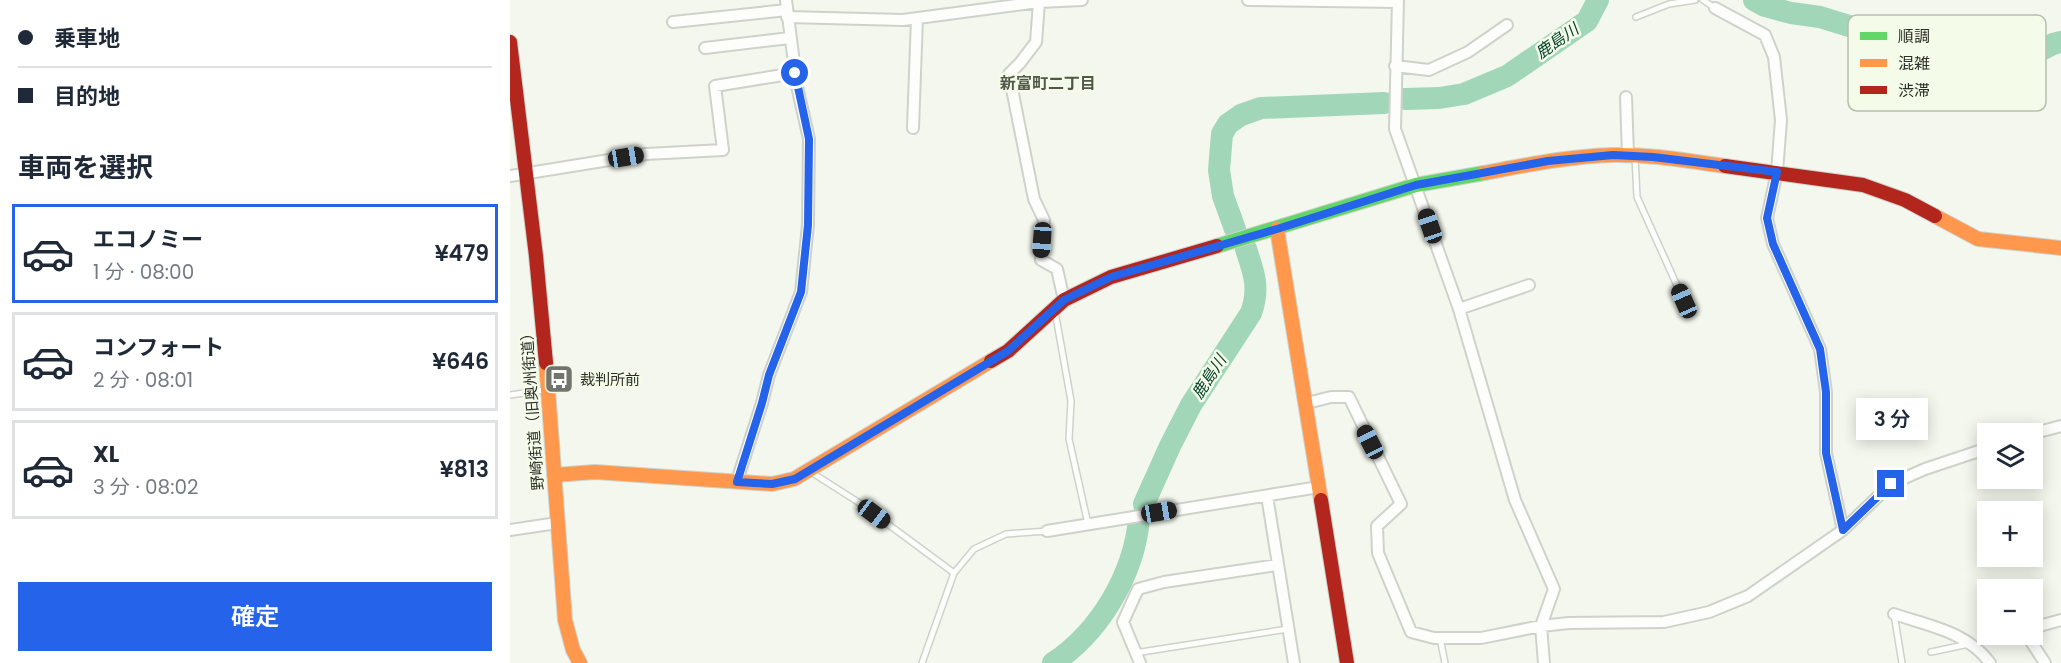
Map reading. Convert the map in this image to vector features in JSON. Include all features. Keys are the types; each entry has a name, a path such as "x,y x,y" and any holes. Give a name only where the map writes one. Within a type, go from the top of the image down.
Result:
{"main road":[{"name":"野崎街道（旧奥州街道）","path":"510,42 549,389 565,620 574,659"},
{"path":"554,475 595,471 772,484 795,479 1008,351 1059,304 1111,277 1277,229 1416,185 1548,161 1613,155 1631,156 1777,172 1863,185 1905,200 1978,239 2061,248"},
{"path":"1277,229 1347,663"}],"street":[{"path":"673,22 787,9 903,20 1039,2 1082,0"},
{"path":"1248,0 1398,1 1395,129 1459,309 1515,500 1554,588 1541,626 1544,663"},
{"path":"1039,2 1036,42 1009,74 1034,199 1044,220 1041,260 1057,269 1059,304"},
{"path":"1714,8 1765,35 1774,57 1781,120 1777,172 1767,218 1773,244 1820,349 1826,392 1826,453 1843,530"},
{"path":"737,482 769,375 801,292 808,225 809,139 795,73 787,9"},
{"path":"913,129 917,18"},
{"path":"1395,66 1429,70 1468,52 1507,25"},
{"path":"705,48 790,38"},
{"path":"510,176 646,154 723,150 715,86 795,73"},
{"path":"1626,97 1631,156"},
{"path":"1459,309 1529,285"},
{"path":"1307,404 1331,397 1349,397 1401,504 1377,526 1378,552 1411,632 1440,638 1481,638 1569,623 1664,622 1709,612 1748,596 1843,530 1891,484 1977,452"},
{"path":"2043,431 2061,426"},
{"path":"1047,531 1319,487"},
{"path":"1267,496 1294,663"},
{"path":"510,530 557,523"},
{"path":"1138,658 1123,622 1138,589 1164,582 1277,565"},
{"path":"1894,614 1960,636 1981,650 1990,663"},
{"path":"2043,625 2061,620"},
{"path":"2033,645 2045,663"}],"lane":[{"path":"1636,17 1669,4 1695,0"},
{"path":"1703,0 1714,8"},
{"path":"1631,156 1637,197 1684,301"},
{"path":"1059,304 1071,401 1069,439 1088,524"},
{"path":"510,395 549,389"},
{"path":"809,471 858,502 954,573"},
{"path":"922,663 954,573 974,549 1006,534 1047,531"},
{"path":"1894,614 1902,663"},
{"path":"1138,658 1288,629"},
{"path":"1440,638 1445,663"},
{"path":"1931,652 1971,643"}],"waterway":[{"name":"鹿島川","path":"1405,99 1439,98 1464,94 1507,76 1587,21 1598,0"},
{"name":"鹿島川","path":"1754,0 1765,6 1820,17 1848,26"},
{"name":"鹿島川","path":"2046,48 2061,42"},
{"name":"鹿島川","path":"1235,229 1223,196 1219,170 1222,134 1228,124 1241,115 1261,108 1384,103"},
{"name":"鹿島川","path":"1144,504 1191,405 1251,313 1255,288 1246,249"},
{"name":"鹿島川","path":"1053,663 1086,635 1112,600 1130,560 1139,519"}],"traffic: fast":[{"path":"1217,246 1416,185 1484,173"}],"traffic: slow":[{"path":"1484,173 1565,159 1613,155 1655,157 1725,166"},
{"path":"1935,216 1978,239 2061,248"},
{"path":"1277,229 1321,500"},
{"path":"554,475 595,472 772,484 794,479 991,361"},
{"path":"546,363 565,620 573,650 580,663"}],"traffic: jam":[{"path":"510,42 536,256 546,363"},
{"path":"1725,166 1863,185 1905,200 1935,216"},
{"path":"991,361 1008,351 1064,300 1111,277 1217,246"},
{"path":"1321,500 1347,663"}],"place":[{"name":"裁判所前","path":"559,379"}],"district":[{"name":"新富町二丁目","path":"1048,83"}],"route":[{"path":"795,73 809,139 808,225 801,292 769,375 737,482 772,484 795,479 1008,351 1064,300 1111,277 1277,229 1416,185 1548,161 1613,155 1653,157 1777,172 1767,218 1773,244 1820,349 1826,392 1826,453 1843,530 1891,484"}]}
